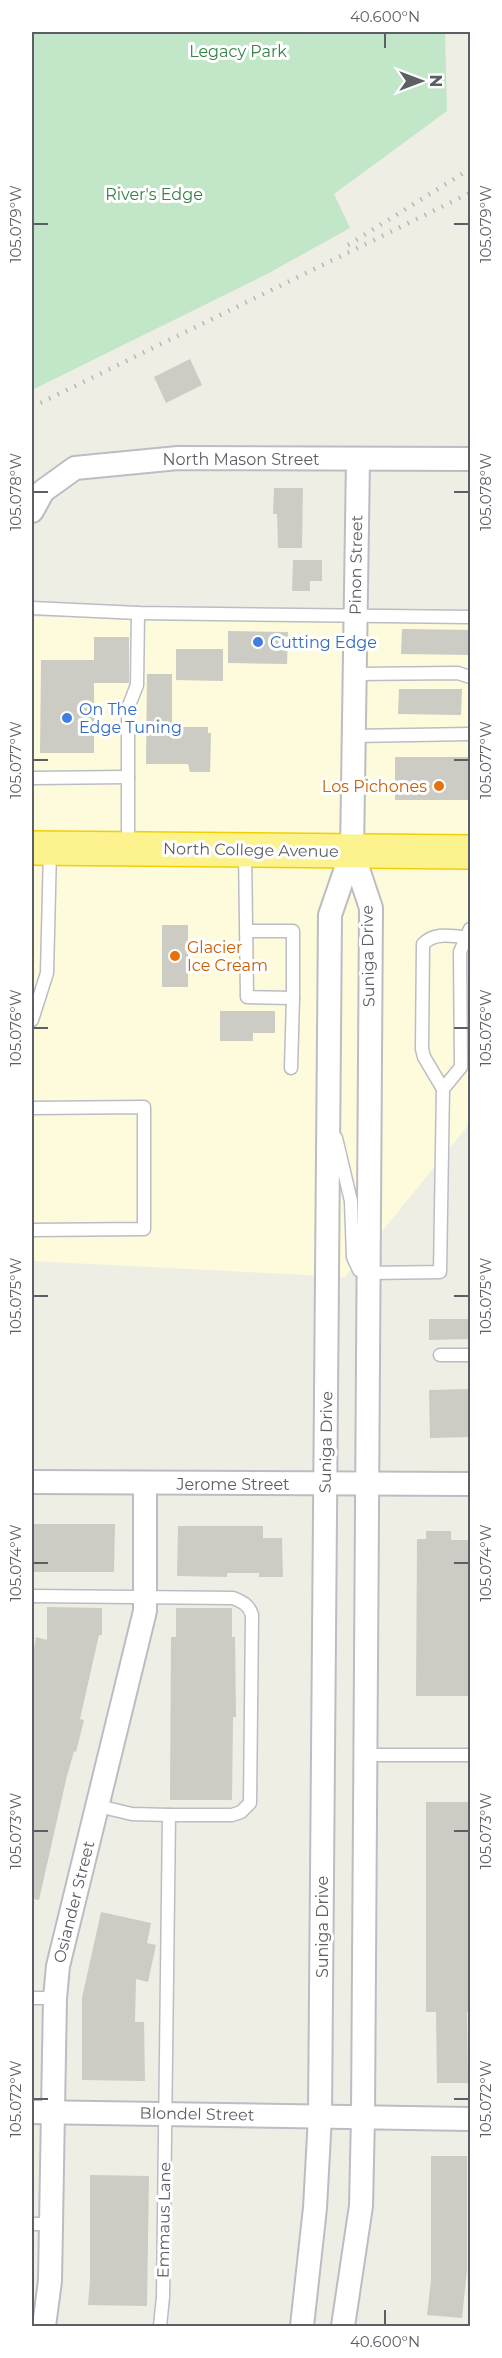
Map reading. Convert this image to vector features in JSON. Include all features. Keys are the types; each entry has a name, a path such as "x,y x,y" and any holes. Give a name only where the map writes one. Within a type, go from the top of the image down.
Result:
{"highway":[{"name":"North College Avenue","path":"41,848 471,852"}],"street":[{"name":"North Mason Street","path":"32,511 43,491 75,468 178,458 471,459"},
{"name":"Pinon Street","path":"352,851 358,459"},
{"name":"Suniga Drive","path":"302,2326 315,2208 320,2116 330,915 352,851"},
{"name":"Suniga Drive","path":"343,2326 361,2206 367,1484 370,908 352,851"},
{"name":"Jerome Street","path":"32,1482 471,1484"},
{"name":"Osiander Street","path":"44,2326 50,2281 41,2224 43,2112 58,1966 145,1611 145,1483"},
{"name":"Blondel Street","path":"43,2112 471,2119"}],"lane":[{"path":"32,608 138,613 471,617"},
{"path":"128,849 128,708 137,685 138,613"},
{"path":"355,674 458,673 471,677"},
{"path":"353,736 471,734"},
{"path":"32,777 128,777"},
{"path":"32,1020 47,973 41,848"},
{"path":"245,849 246,998 292,998"},
{"path":"247,931 293,930 291,1068"},
{"path":"328,1109 351,1201 353,1257 359,1270 368,1273 440,1272 443,1089 424,1057 422,1049 423,944 430,937 437,935 468,933 460,952 466,1067 443,1089"},
{"path":"32,1108 144,1107 144,1229 32,1230"},
{"path":"440,1355 471,1355"},
{"path":"32,1596 233,1598 250,1608 252,1615 250,1803 241,1812 232,1815 132,1814 98,1806"},
{"path":"365,1755 471,1755"},
{"name":"Emmaus Lane","path":"160,2326 163,2297 169,1815"},
{"path":"32,1998 55,1998"}],"shaded area":[{"path":"32,617 470,620 470,1123 345,1277 32,1261"}],"green space":[{"name":"River's Edge","path":"32,32 445,32 447,111 334,194 350,228 267,274 32,390"}],"building":[{"path":"190,359 202,385 166,403 154,377"},
{"path":"274,488 303,488 302,548 278,548 277,514 273,514"},
{"path":"293,560 322,560 322,581 310,581 310,591 292,591"},
{"path":"402,629 471,630 471,655 401,654"},
{"name":"Cutting Edge","path":"228,631 288,632 287,664 228,663"},
{"name":"On The Edge Tuning","path":"94,637 129,637 129,683 94,683 94,753 40,753 41,660 94,660"},
{"path":"176,649 223,649 223,681 176,680"},
{"path":"147,674 172,674 172,727 208,727 208,733 211,733 210,772 190,772 188,764 146,764"},
{"path":"399,689 462,689 461,715 398,714"},
{"path":"395,757 471,757 471,800 395,800"},
{"name":"Glacier Ice Cream","path":"162,925 188,925 188,987 162,987"},
{"path":"220,1011 275,1011 275,1033 253,1033 253,1041 220,1041"},
{"path":"429,1319 471,1319 471,1339 429,1340"},
{"path":"471,1389 471,1437 430,1438 429,1390"},
{"path":"32,1524 115,1524 114,1572 32,1572"},
{"path":"178,1526 263,1526 263,1538 282,1538 283,1577 259,1577 259,1573 227,1573 227,1577 177,1576"},
{"path":"426,1531 451,1531 451,1540 471,1540 471,1696 416,1696 417,1539 426,1539"},
{"path":"47,1607 102,1608 102,1635 99,1635 80,1719 84,1720 66,1780 39,1900 32,1899 32,1659 36,1637 47,1640"},
{"path":"176,1608 232,1608 232,1637 235,1637 236,1717 233,1717 232,1800 170,1800 171,1637 176,1637"},
{"path":"426,1802 471,1802 471,2012 467,2012 468,2083 437,2083 436,2012 426,2012"},
{"path":"101,1912 151,1923 147,1943 156,1945 148,1982 136,1979 135,2022 144,2022 145,2081 82,2080 82,1998"},
{"path":"431,2156 467,2156 467,2270 462,2318 427,2315 431,2281"},
{"path":"90,2175 149,2176 147,2306 88,2305"}],"railway":[{"path":"348,245 470,169"},
{"path":"32,407 470,193"}],"place":[{"name":"Cutting Edge","path":"258,642"},
{"name":"On The Edge Tuning","path":"67,718"},
{"name":"Los Pichones","path":"439,786"},
{"name":"Glacier Ice Cream","path":"175,956"}],"park label":[{"name":"Legacy Park","path":"238,51"}]}
